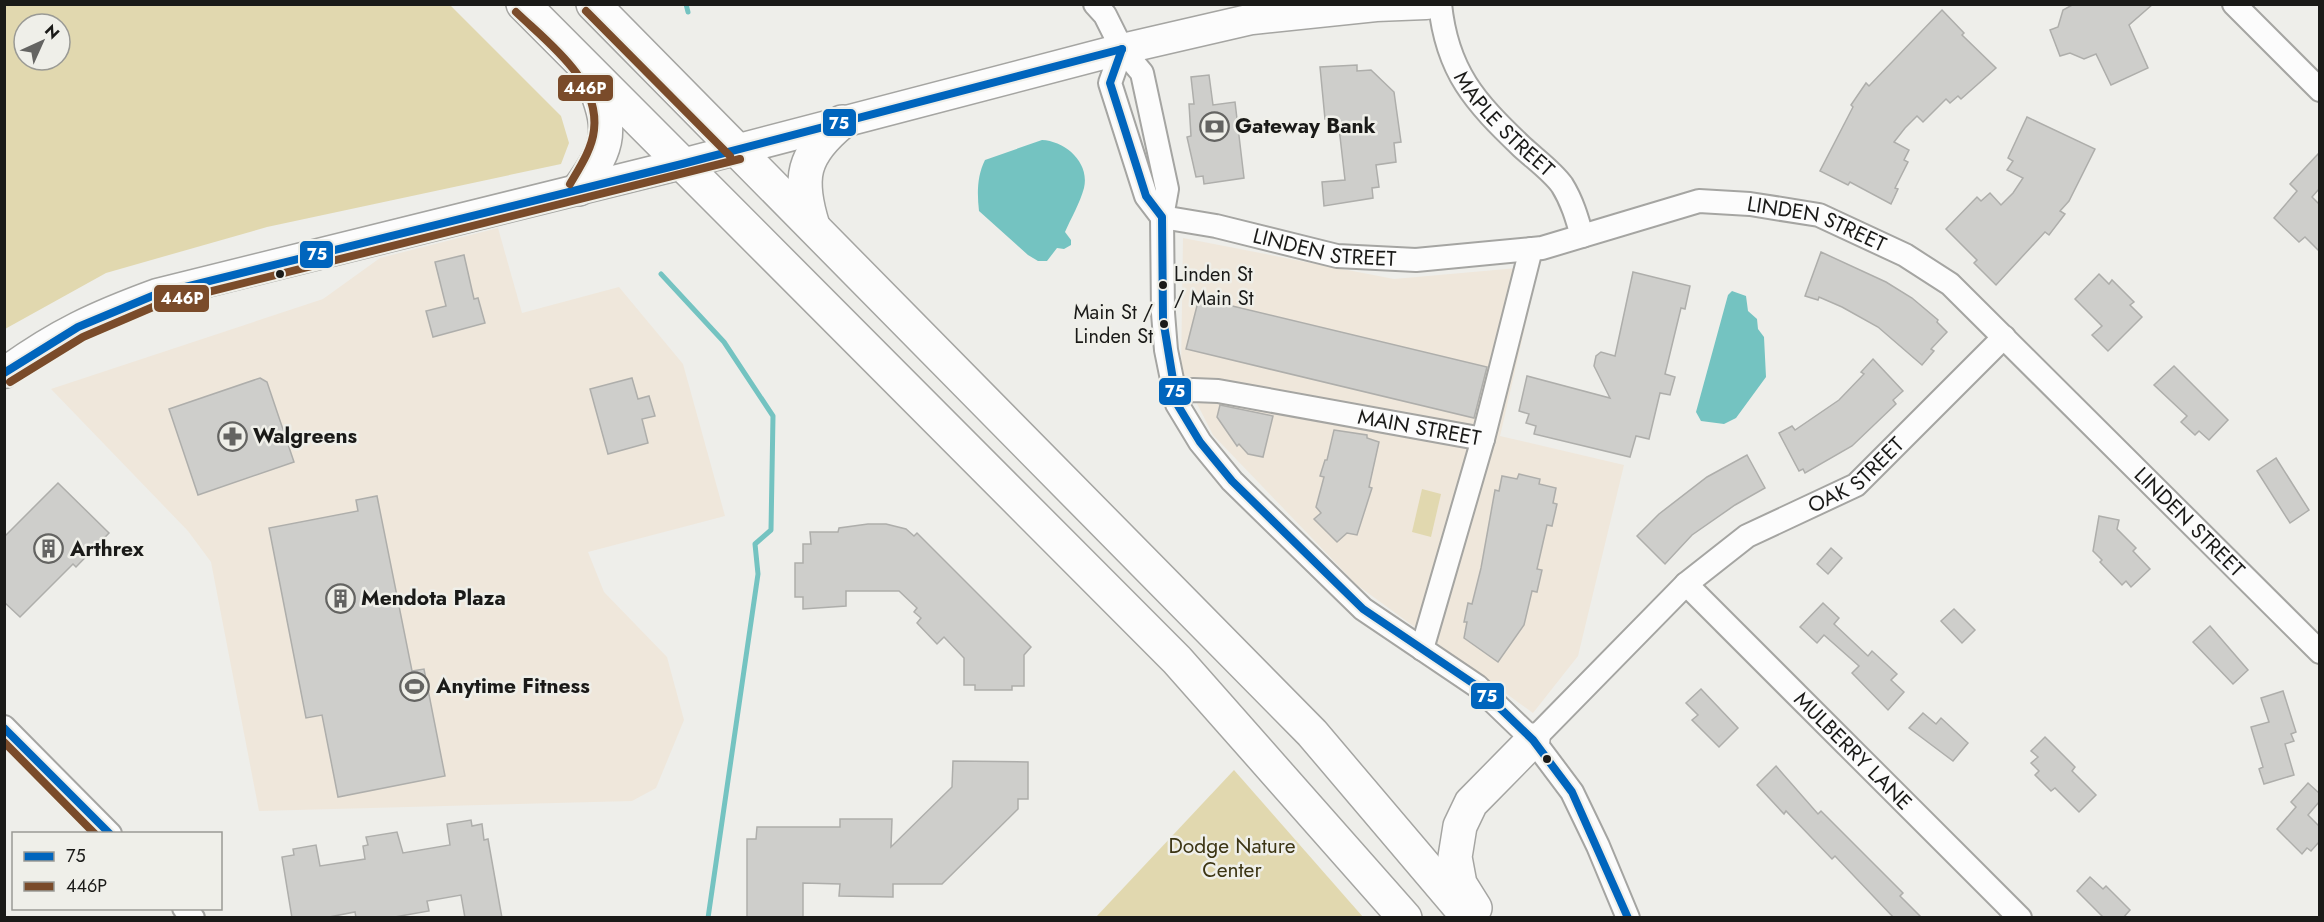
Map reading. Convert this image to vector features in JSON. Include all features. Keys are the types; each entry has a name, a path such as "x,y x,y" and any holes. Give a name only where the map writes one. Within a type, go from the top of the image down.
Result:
{"highway":[{"path":"523,4 1178,662 1405,918"},
{"path":"593,4 1312,733 1469,918"},
{"path":"579,189 599,157 607,128 605,111 590,71"},
{"path":"813,226 803,196 805,175 817,146 842,122"},
{"path":"1480,918 1460,884 1455,857 1460,826 1471,803 1533,740"}],"main road":[{"path":"4,373 42,345 95,317 157,294 682,164 1122,49 1252,19 1376,6 1426,4"}],"street":[{"path":"1095,4 1104,15 1122,49 1142,73 1167,189 1162,217 1162,313 1166,350 1177,404 1200,442 1232,481 1363,609 1477,686 1533,740 1572,792 1598,846 1628,918"},
{"name":"MAPLE STREET","path":"1440,4 1443,34 1461,77 1484,111 1560,183 1572,202 1582,236"},
{"path":"2234,4 2319,90"},
{"path":"1122,49 1110,84 1146,196 1162,217"},
{"name":"LINDEN STREET","path":"1162,217 1216,226 1337,256 1416,260 1531,249 1699,201 1750,204 1819,215 1905,255 1941,279 2004,337 2319,652"},
{"path":"1483,439 1531,249"},
{"name":"OAK STREET","path":"1533,740 1686,584 1747,536 1856,485 2004,337"},
{"name":"MAIN STREET","path":"1175,394 1192,390 1218,391 1483,439 1422,649"},
{"name":"MULBERRY LANE","path":"1686,584 2020,918"},
{"path":"4,728 108,832"}],"shaded area":[{"path":"498,228 522,313 619,287 683,364 725,516 588,552 604,592 667,657 684,720 656,788 632,801 259,811 211,562 188,531 51,389 323,299 380,258"},
{"path":"1183,238 1394,279 1539,266 1500,436 1624,465 1578,656 1533,713 1357,585 1213,435 1181,372"}],"green space":[{"path":"5,4 450,5 561,116 569,143 561,164 267,227 106,273 5,329"},
{"path":"1422,489 1441,494 1431,537 1412,532"},
{"name":"Dodge Nature Center","path":"1234,770 1363,917 1096,917"}],"water":[{"path":"1042,140 1059,144 1074,155 1083,170 1085,179 1078,205 1065,232 1071,240 1071,245 1064,249 1057,248 1047,261 1038,261 1028,255 979,211 978,198 979,178 985,160"},
{"path":"1732,291 1746,296 1748,311 1757,319 1758,329 1764,337 1766,377 1736,418 1724,424 1701,421 1696,412 1728,295"}],"building":[{"path":"2074,4 2153,4 2129,25 2148,68 2111,85 2096,54 2084,59 2070,53 2060,56 2050,30 2058,27 2063,10"},
{"path":"1942,10 1964,33 1962,35 1996,68 1961,99 1958,96 1950,103 1946,99 1923,122 1917,116 1894,142 1909,150 1904,160 1908,162 1895,188 1898,189 1891,204 1850,182 1848,185 1820,171 1853,107 1851,105 1866,83 1869,86"},
{"path":"1357,65 1357,71 1371,70 1394,92 1401,142 1394,143 1396,162 1376,165 1379,187 1372,188 1373,198 1324,206 1322,182 1345,180 1338,119 1325,119 1320,67"},
{"name":"Gateway Bank","path":"1209,75 1213,105 1235,102 1244,178 1204,184 1203,176 1196,177 1187,137 1191,136 1189,104 1194,104 1191,77"},
{"path":"2027,117 2095,149 2069,201 2060,211 2065,214 2049,235 2045,232 1996,285 1974,263 1977,260 1946,229 1977,197 1981,201 1990,193 2001,205 2013,193 2023,178 2007,170 2013,161 2008,158"},
{"path":"2319,153 2319,189 2312,197 2319,204 2319,251 2305,237 2299,242 2274,218 2297,191 2290,184"},
{"path":"1821,252 1886,282 1912,298 1938,320 1937,322 1947,332 1931,349 1934,351 1922,365 1878,327 1819,297 1818,300 1805,296"},
{"path":"464,255 474,299 478,298 485,323 433,337 426,311 446,306 435,262"},
{"path":"1633,272 1690,286 1685,309 1681,308 1665,374 1675,377 1670,395 1660,393 1649,439 1636,436 1630,457 1534,434 1536,426 1526,423 1529,414 1519,411 1527,376 1610,398 1594,366 1596,356 1601,352 1615,356"},
{"path":"2099,274 2109,284 2112,280 2134,302 2130,305 2142,317 2108,351 2092,335 2102,326 2075,299"},
{"path":"1199,298 1487,367 1474,418 1186,349"},
{"path":"1873,359 1903,391 1893,400 1896,404 1852,446 1805,473 1803,469 1799,471 1779,433 1792,426 1795,430 1839,400 1864,374 1861,372"},
{"path":"2174,366 2228,420 2209,440 2199,431 2195,435 2181,422 2187,416 2154,385"},
{"name":"Walgreens","path":"260,378 267,382 294,462 198,495 169,409"},
{"path":"632,378 638,399 649,396 655,416 642,419 648,443 608,454 590,389"},
{"path":"1220,405 1273,416 1263,457 1248,454 1239,444 1237,446 1217,417"},
{"path":"1334,430 1367,435 1367,438 1379,442 1369,487 1372,488 1357,535 1347,533 1337,542 1314,519 1321,513 1316,507 1324,477 1320,476 1325,460 1327,460"},
{"path":"1747,455 1765,488 1735,505 1692,535 1665,564 1637,536 1659,514 1707,477"},
{"path":"2276,458 2309,510 2290,523 2257,471"},
{"path":"1519,474 1540,479 1539,484 1556,488 1553,503 1557,504 1552,526 1547,525 1537,569 1542,570 1537,592 1532,591 1524,625 1498,662 1464,638 1467,622 1464,622 1468,603 1472,604 1481,568 1495,490 1499,491 1502,476 1517,479"},
{"name":"Arthrex","path":"58,483 109,533 76,567 73,564 20,617 4,602 4,537"},
{"name":"Mendota Plaza","path":"377,496 412,671 424,669 445,776 338,797 322,715 306,718 269,528 358,511 356,500"},
{"path":"2099,516 2119,520 2117,529 2136,548 2133,551 2150,569 2131,587 2126,581 2122,585 2100,562 2102,560 2093,551"},
{"path":"886,524 906,529 914,536 917,533 1031,647 1024,655 1024,686 1012,686 1012,690 975,690 975,685 964,685 964,658 944,637 937,644 917,623 921,618 914,612 917,608 899,591 846,591 846,606 803,609 803,597 795,597 795,563 803,563 803,544 811,544 810,532 838,532 839,528"},
{"path":"1831,548 1842,558 1828,574 1817,564"},
{"path":"1823,603 1839,618 1834,624 1868,656 1872,651 1897,674 1891,680 1904,692 1888,710 1852,673 1859,666 1824,635 1817,643 1800,627"},
{"path":"1954,609 1975,630 1962,643 1941,621"},
{"path":"2210,626 2248,670 2233,684 2193,642"},
{"path":"1701,689 1738,728 1719,747 1692,720 1698,715 1686,703"},
{"path":"2283,691 2296,732 2291,734 2294,741 2285,744 2294,775 2264,784 2259,769 2263,767 2251,727 2269,722 2261,698"},
{"path":"1923,713 1936,724 1941,718 1968,743 1953,761 1909,728"},
{"path":"2045,737 2075,767 2072,771 2096,795 2079,812 2055,788 2051,791 2035,775 2039,771 2031,763 2038,757 2031,751"},
{"path":"953,761 1028,762 1028,799 1018,799 1018,809 942,884 893,884 893,897 839,896 840,884 803,883 803,918 747,918 747,839 756,839 757,827 840,827 840,819 892,819 891,847 952,787"},
{"path":"1776,766 1818,814 1821,811 1903,893 1900,896 1922,918 1894,918 1835,856 1832,859 1786,811 1784,814 1757,785"},
{"path":"2308,783 2319,793 2319,802 2308,815 2319,826 2319,842 2311,851 2307,848 2302,854 2277,829 2296,807 2291,802"},
{"path":"471,820 472,826 482,824 484,840 488,839 502,918 465,918 461,895 427,901 429,911 389,918 356,918 355,912 324,918 292,918 282,857 294,855 293,849 316,845 320,866 365,859 363,846 368,845 366,837 397,832 403,853 450,845 447,824"},
{"path":"2090,877 2103,889 2106,886 2130,910 2123,918 2104,918 2077,891"}],"waterway":[{"path":"686,4 688,12"},
{"path":"661,274 724,342 773,416 771,530 755,544 758,574 708,918"}],"transit line":[{"name":"446P","path":"586,11 730,156"},
{"name":"446P","path":"516,12 556,49 580,79 589,95 594,112 593,137 585,158 570,184"},
{"name":"75","path":"1122,49 1110,83 1146,196 1162,217 1163,319 1177,404 1200,442 1232,481 1363,609 1477,686 1533,740 1572,792 1628,918"},
{"name":"75","path":"4,373 78,327 157,294 682,164 1122,49"},
{"name":"446P","path":"10,382 83,337 160,304 740,159"},
{"name":"75","path":"4,728 108,832"},
{"name":"446P","path":"4,742 93,832"}],"place":[{"name":"Gateway Bank","path":"1214,126"},
{"name":"Linden St / Main St","path":"1163,285"},
{"name":"Main St / Linden St","path":"1164,324"},
{"name":"Walgreens","path":"232,436"},
{"name":"Arthrex","path":"49,549"},
{"name":"Mendota Plaza","path":"340,598"},
{"name":"Anytime Fitness","path":"415,686"}]}
